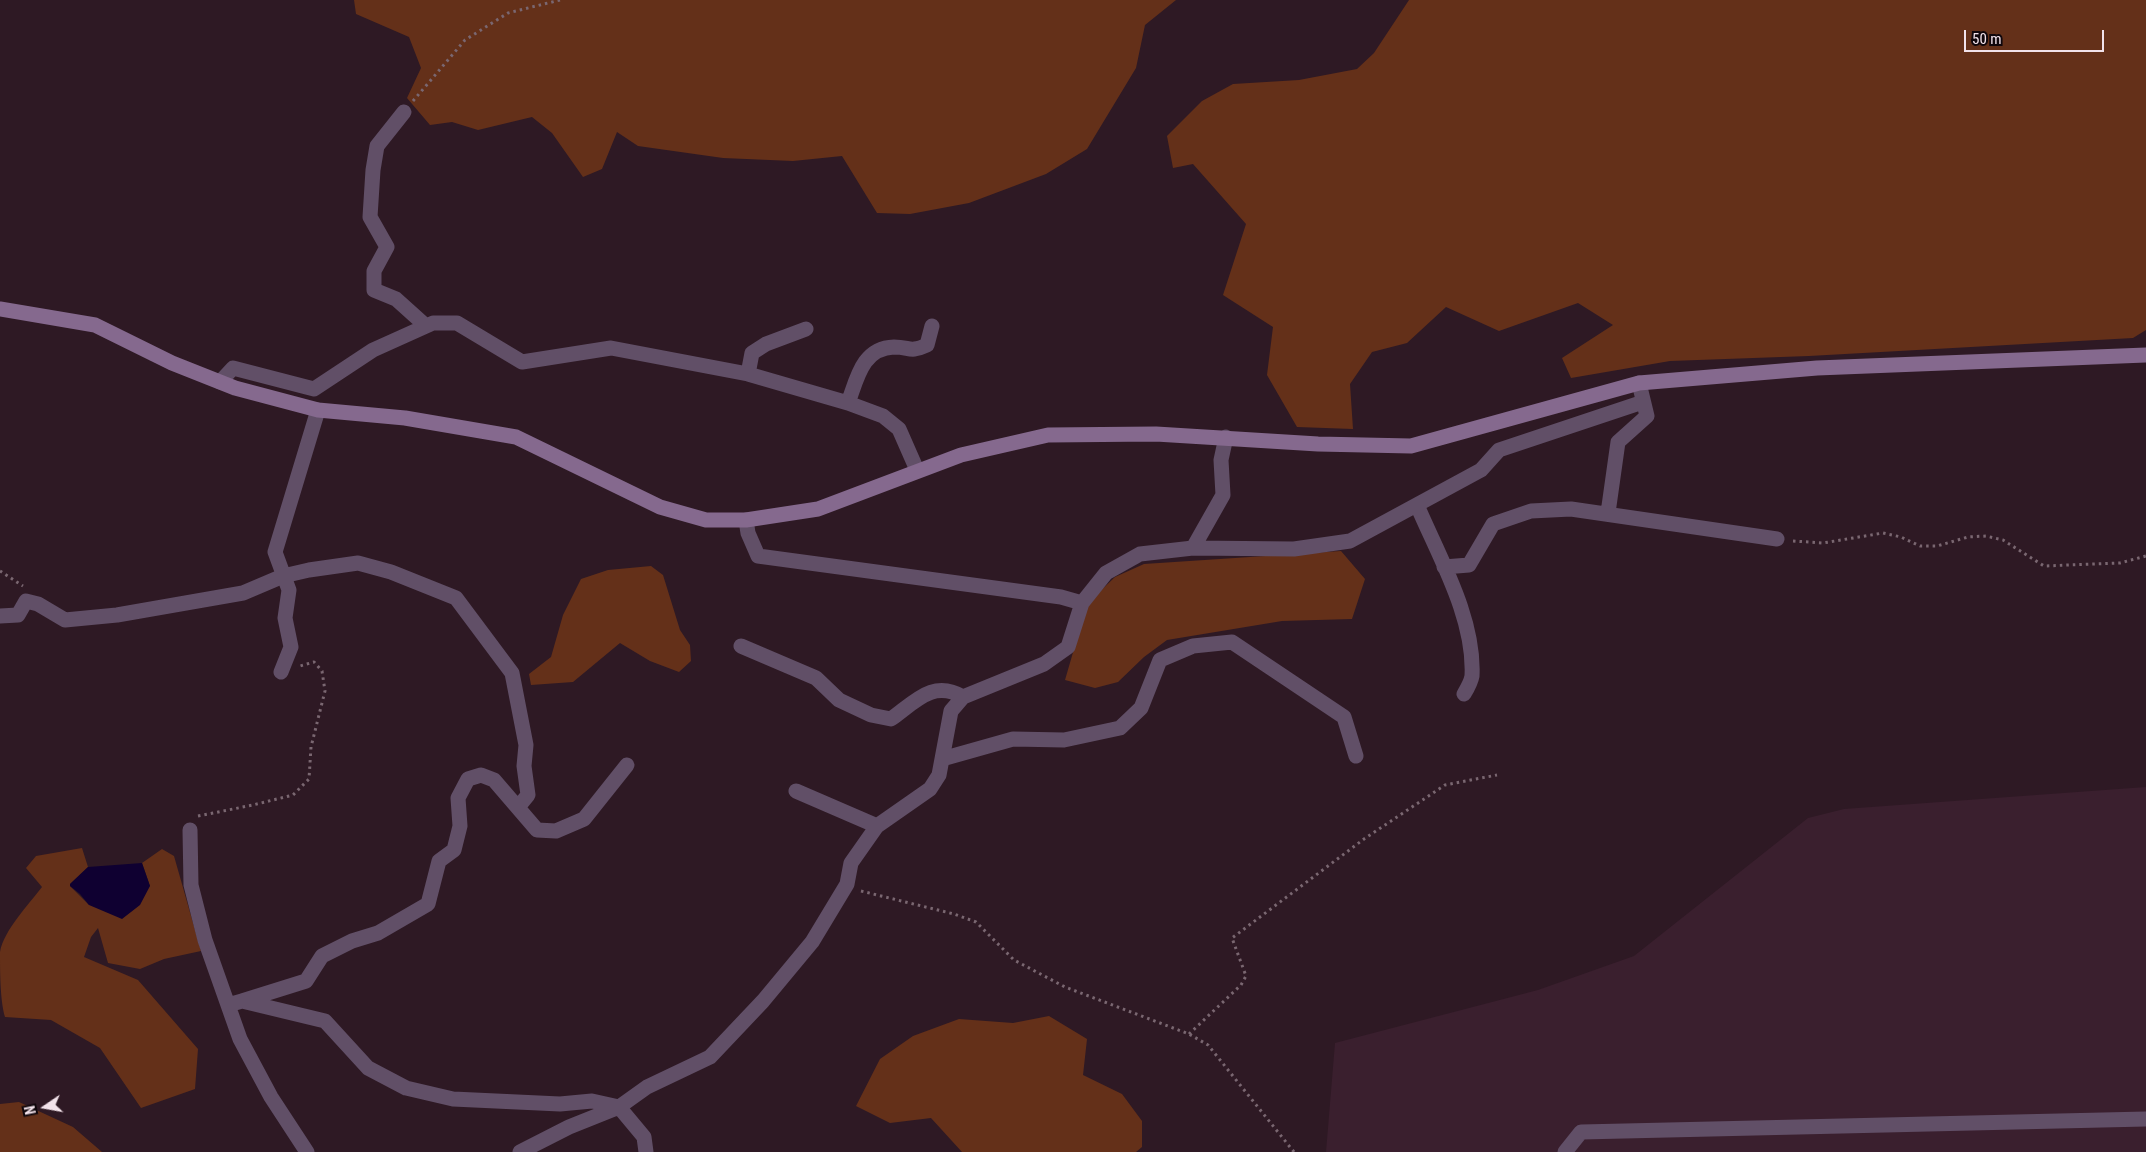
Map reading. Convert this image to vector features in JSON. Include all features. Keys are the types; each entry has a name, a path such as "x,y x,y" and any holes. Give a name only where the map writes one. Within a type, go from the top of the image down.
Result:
{"street":[{"path":"404,112 377,146 373,170 370,217 387,247 374,271 374,290 396,299 426,326"},
{"path":"0,309 95,325 172,363 220,382 318,410 405,418 516,437 660,507 706,520 746,520 818,509 917,470 961,455 1048,435 1156,434 1318,444 1411,446 1639,383 1817,368 2146,355"},
{"path":"220,382 233,368 314,388 373,350 433,322 457,323 522,362 611,348 748,374 848,403 883,416 899,429 917,470"},
{"path":"848,403 863,362 876,353 894,347 914,351 928,344 932,326"},
{"path":"748,374 752,353 766,344 806,329"},
{"path":"1608,513 1618,442 1647,416 1639,383"},
{"path":"520,1152 569,1127 619,1107 647,1087 710,1057 762,1001 812,942 847,884 851,863 877,826 930,789 939,775 951,710 963,698 1044,664 1068,647 1082,603 1106,573 1140,554 1193,548 1294,550 1350,541 1481,470 1499,450 1643,402"},
{"path":"281,672 291,647 284,618 289,590 275,552 318,410"},
{"path":"1193,548 1223,495 1221,460 1226,437"},
{"path":"1417,505 1455,590 1470,645 1472,678 1464,694"},
{"path":"1444,567 1469,565 1493,524 1523,514 1571,509 1777,539"},
{"path":"746,520 748,533 758,556 1061,597 1082,603"},
{"path":"0,616 18,615 26,601 38,604 65,620 100,617 243,593 283,576 358,563 391,572 456,598 512,673 526,745 524,766 528,795 518,806"},
{"path":"942,759 1013,738 1064,740 1120,728 1141,708 1160,660 1193,646 1232,642 1344,717 1356,756"},
{"path":"742,646 816,678 839,700 871,715 891,719 930,691 950,690 963,698"},
{"path":"235,1003 306,981 322,956 352,941 378,933 428,904 439,860 454,850 460,826 458,798 468,779 480,775 494,780 518,806 536,830 556,831 584,819 627,765"},
{"path":"796,791 877,826"},
{"path":"190,830 191,885 205,940 235,1003 240,1039 271,1097 307,1152"},
{"path":"235,1003 325,1021 368,1068 406,1088 453,1099 560,1104 592,1101 619,1107 644,1136 646,1152"},
{"path":"1565,1152 1581,1132 2146,1119"}],"path":[{"path":"404,112 433,75 465,40 508,13 560,0"},
{"path":"1777,539 1822,543 1883,533 1901,537 1920,546 1936,546 1968,537 1986,536 2003,540 2044,566 2120,563 2146,556"},
{"path":"0,571 24,586 26,601"},
{"path":"190,830 196,816 253,805 293,794 309,779 310,747 325,691 322,671 314,662 281,672"},
{"path":"1188,1034 1241,985 1246,976 1232,938 1364,839 1444,785 1497,775"},
{"path":"847,884 858,890 954,914 976,922 1014,960 1065,987 1188,1034 1208,1045 1294,1152"}],"shaded area":[{"path":"354,0 1176,0 1145,25 1136,68 1087,149 1046,174 969,203 910,214 877,213 842,156 793,161 723,158 638,146 617,132 602,169 583,177 552,133 532,117 478,130 452,122 430,125 407,98 421,68 409,37 356,14"},
{"path":"1409,0 2146,0 2146,330 2133,338 1809,356 1670,361 1571,378 1562,358 1613,325 1578,303 1499,331 1446,307 1407,343 1372,352 1350,384 1353,429 1297,427 1267,375 1273,327 1223,295 1246,224 1193,164 1173,168 1167,136 1202,101 1233,84 1299,80 1357,69 1374,53"},
{"path":"1341,551 1365,579 1352,619 1282,621 1167,640 1144,657 1118,682 1095,688 1065,680 1087,604 1115,577 1144,564"},
{"path":"651,566 663,575 680,630 690,645 691,661 679,672 650,661 620,643 573,682 531,685 529,674 551,657 563,615 581,579 608,570"},
{"path":"2146,787 2146,1152 1326,1152 1335,1043 1538,990 1634,956 1808,818 1844,809"},
{"path":"82,848 88,867 70,886 89,905 150,886 142,863 162,849 174,856 201,951 164,959 140,969 108,963 98,928 91,937 84,957 138,980 198,1049 195,1089 141,1108 100,1048 51,1020 5,1017 3,1010 0,967 2,944 6,935 42,887 26,868 36,856"},
{"path":"142,863 150,886 140,905 122,919 89,905 70,886 88,867"},
{"path":"1049,1016 1087,1039 1083,1075 1122,1094 1142,1121 1142,1147 1136,1152 962,1152 931,1118 890,1123 856,1106 880,1059 913,1036 959,1019 1013,1023"},
{"path":"19,1102 73,1127 102,1152 0,1152 0,1104"}]}
